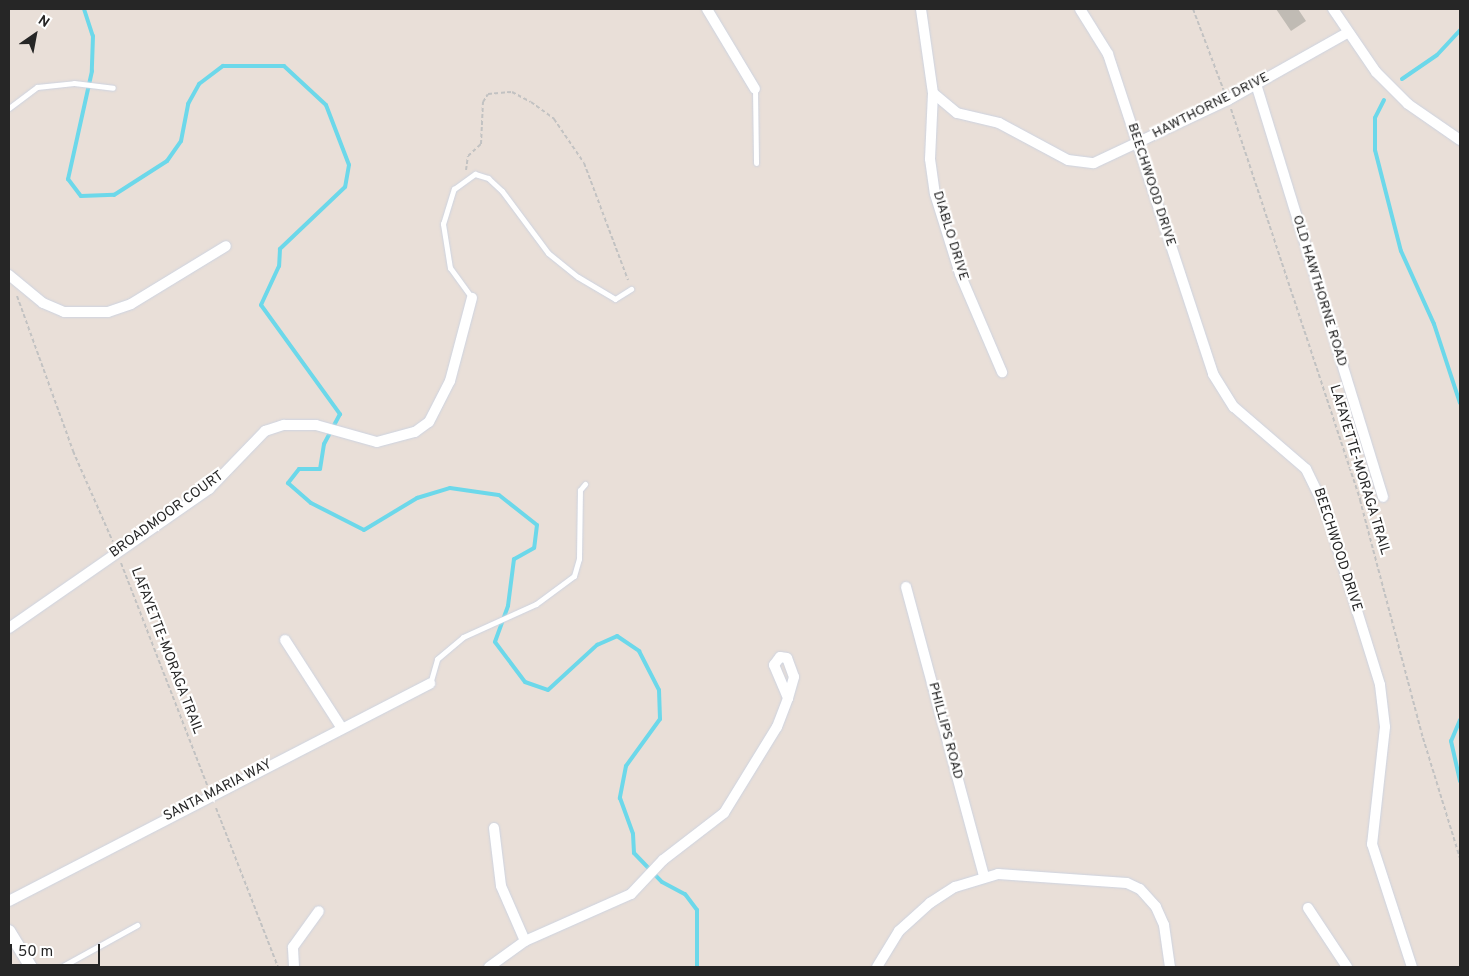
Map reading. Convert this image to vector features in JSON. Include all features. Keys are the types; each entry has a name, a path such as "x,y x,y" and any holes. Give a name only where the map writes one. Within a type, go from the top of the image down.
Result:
{"street":[{"path":"706,9 756,89"},
{"path":"921,9 933,93"},
{"name":"BEECHWOOD DRIVE","path":"1080,9 1108,54 1213,374 1234,407 1306,469 1325,508 1380,685 1385,727 1372,844 1412,967"},
{"path":"1333,9 1347,33 1408,104 1460,140"},
{"name":"HAWTHORNE DRIVE","path":"933,93 956,113 1000,123 1056,155 1084,164 1137,143 1228,100 1347,33"},
{"name":"OLD HAWTHORNE ROAD","path":"1256,84 1383,497"},
{"name":"DIABLO DRIVE","path":"933,93 930,159 935,194 960,274 1002,372"},
{"path":"9,275 21,287 64,312 108,312 131,304 226,246"},
{"name":"BROADMOOR COURT","path":"9,628 208,489 265,431 284,425 316,425 354,438 397,439 429,422 450,381 472,298"},
{"name":"PHILLIPS ROAD","path":"906,587 984,876"},
{"path":"285,640 341,727"},
{"name":"SANTA MARIA WAY","path":"9,900 341,727 430,684"},
{"path":"489,967 525,941 631,894 637,885 663,860 724,813 777,727 788,698"},
{"path":"494,828 500,886 525,941"},
{"path":"876,967 900,931 930,902 984,876 1128,883 1156,907 1170,967"},
{"path":"1308,908 1348,967"},
{"path":"294,967 293,947 319,911"},
{"path":"9,931 31,967"}],"lane":[{"path":"9,108 37,87 74,82 113,88"},
{"path":"756,89 756,163"},
{"path":"472,298 450,268 443,243 447,203 454,189 469,176 488,178 548,253 578,278 615,299 632,289"},
{"path":"430,684 437,659 478,629 522,608 536,604 574,576 580,559 580,490 585,484"},
{"path":"61,967 137,926"}],"path":[{"name":"LAFAYETTE-MORAGA TRAIL","path":"1193,9 1228,100 1360,500 1423,738 1460,858"},
{"path":"469,176 464,164 481,144 483,102 488,94 512,92 530,102 554,119 584,163 632,289"},
{"name":"LAFAYETTE-MORAGA TRAIL","path":"21,287 17,302 73,452 117,551 278,967"}],"building":[{"path":"1276,9 1298,9 1306,21 1291,31"}],"waterway":[{"path":"84,9 93,36 92,71 68,179 81,196 114,195 167,161 181,141 188,104 199,84 223,66 284,66 326,105 349,165 345,187 280,249 279,266 261,305 340,414 324,444 320,469 299,469 288,483 311,503 364,530 417,498 450,488 499,495 537,525 534,548 514,559 508,606 495,642 525,682 548,690 597,645 617,636 639,651 659,690 660,719 626,766 620,798 633,834 634,853 662,882 685,894 697,910 697,967"},
{"path":"1402,79 1437,55 1460,30"},
{"path":"1384,100 1375,118 1375,150 1401,251 1434,324 1460,403"},
{"path":"1460,720 1451,741 1460,781"}]}
